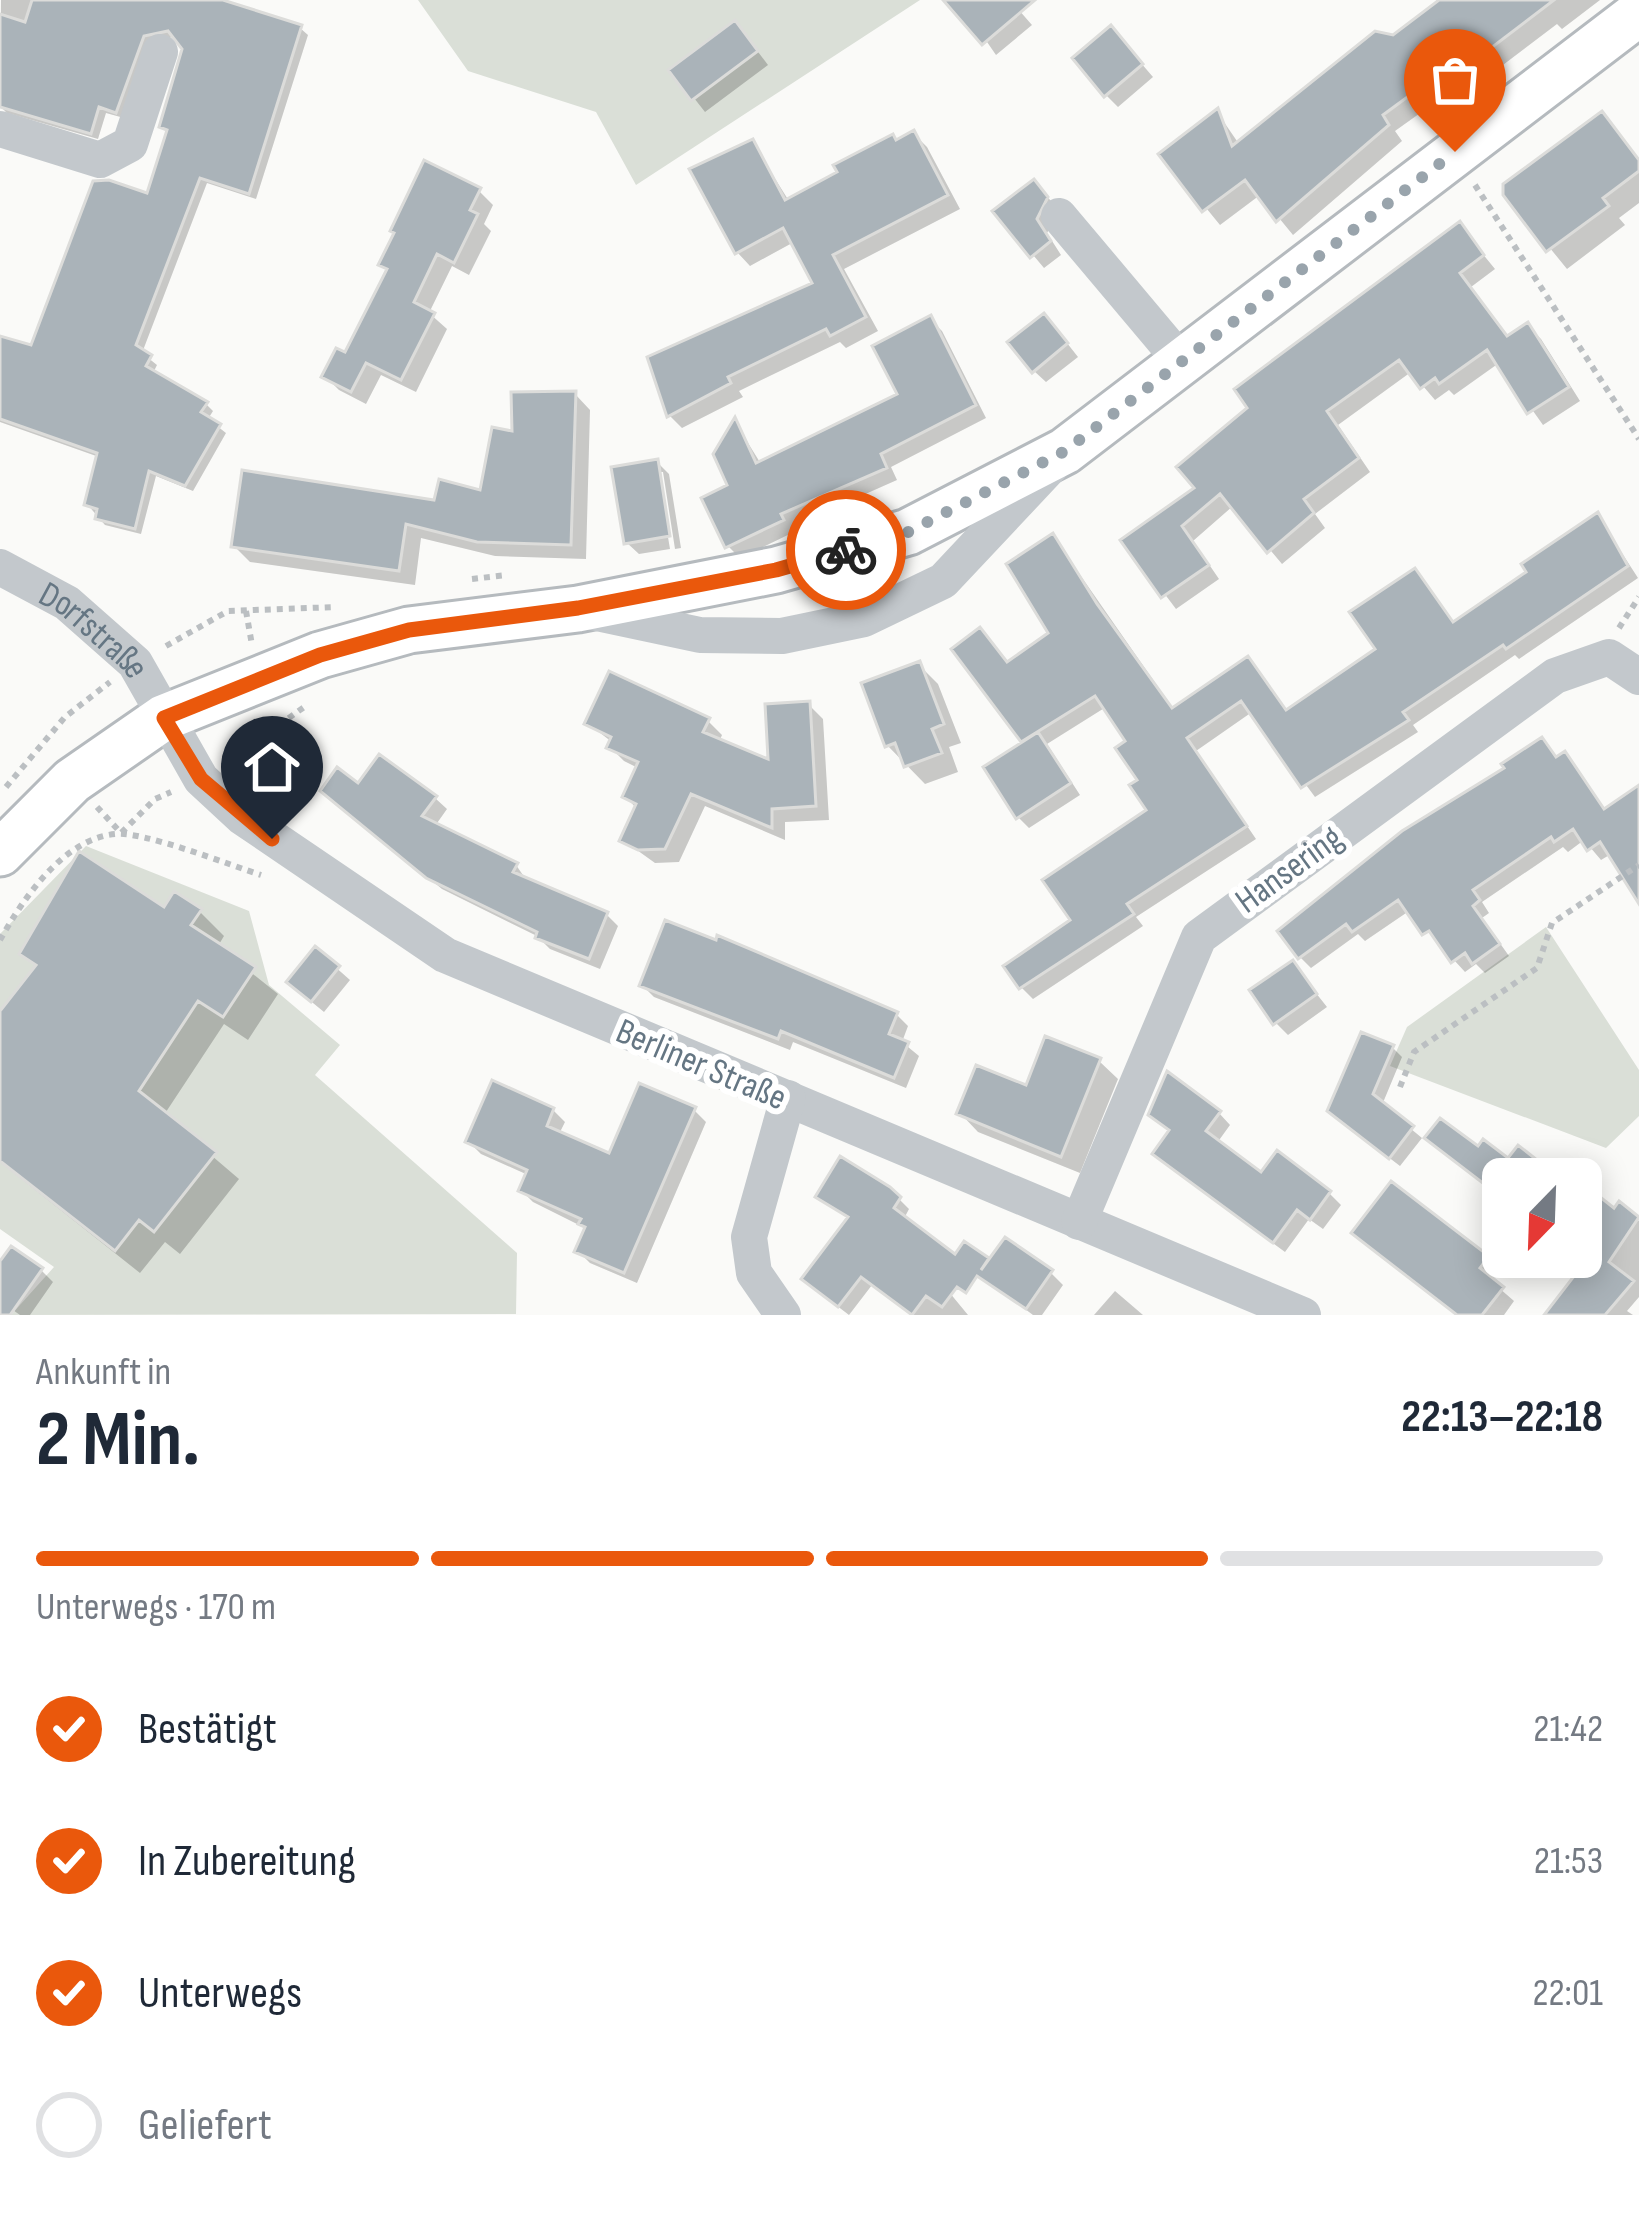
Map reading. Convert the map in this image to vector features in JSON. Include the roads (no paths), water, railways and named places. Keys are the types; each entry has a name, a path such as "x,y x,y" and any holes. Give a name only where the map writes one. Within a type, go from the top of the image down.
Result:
{"main road":[{"name":"Dorfstraße","path":"164,718 320,655 409,630 578,608 776,570 908,532 1065,451 1639,13"},
{"path":"0,853 72,781 164,718"}],"street":[{"path":"0,129 100,160 130,144 160,52"},
{"path":"1059,216 1181,361"},
{"name":"Dorfstraße","path":"578,608 700,635 782,636 864,619 944,581 1065,451"},
{"name":"Dorfstraße","path":"0,567 67,603 135,663 164,718"},
{"name":"Hansering","path":"1079,1222 1199,937 1556,676 1609,657 1639,677"},
{"name":"Berliner Straße","path":"164,718 201,779 332,883 445,955 1303,1315"},
{"path":"783,1315 754,1273 749,1238 788,1098"}]}
